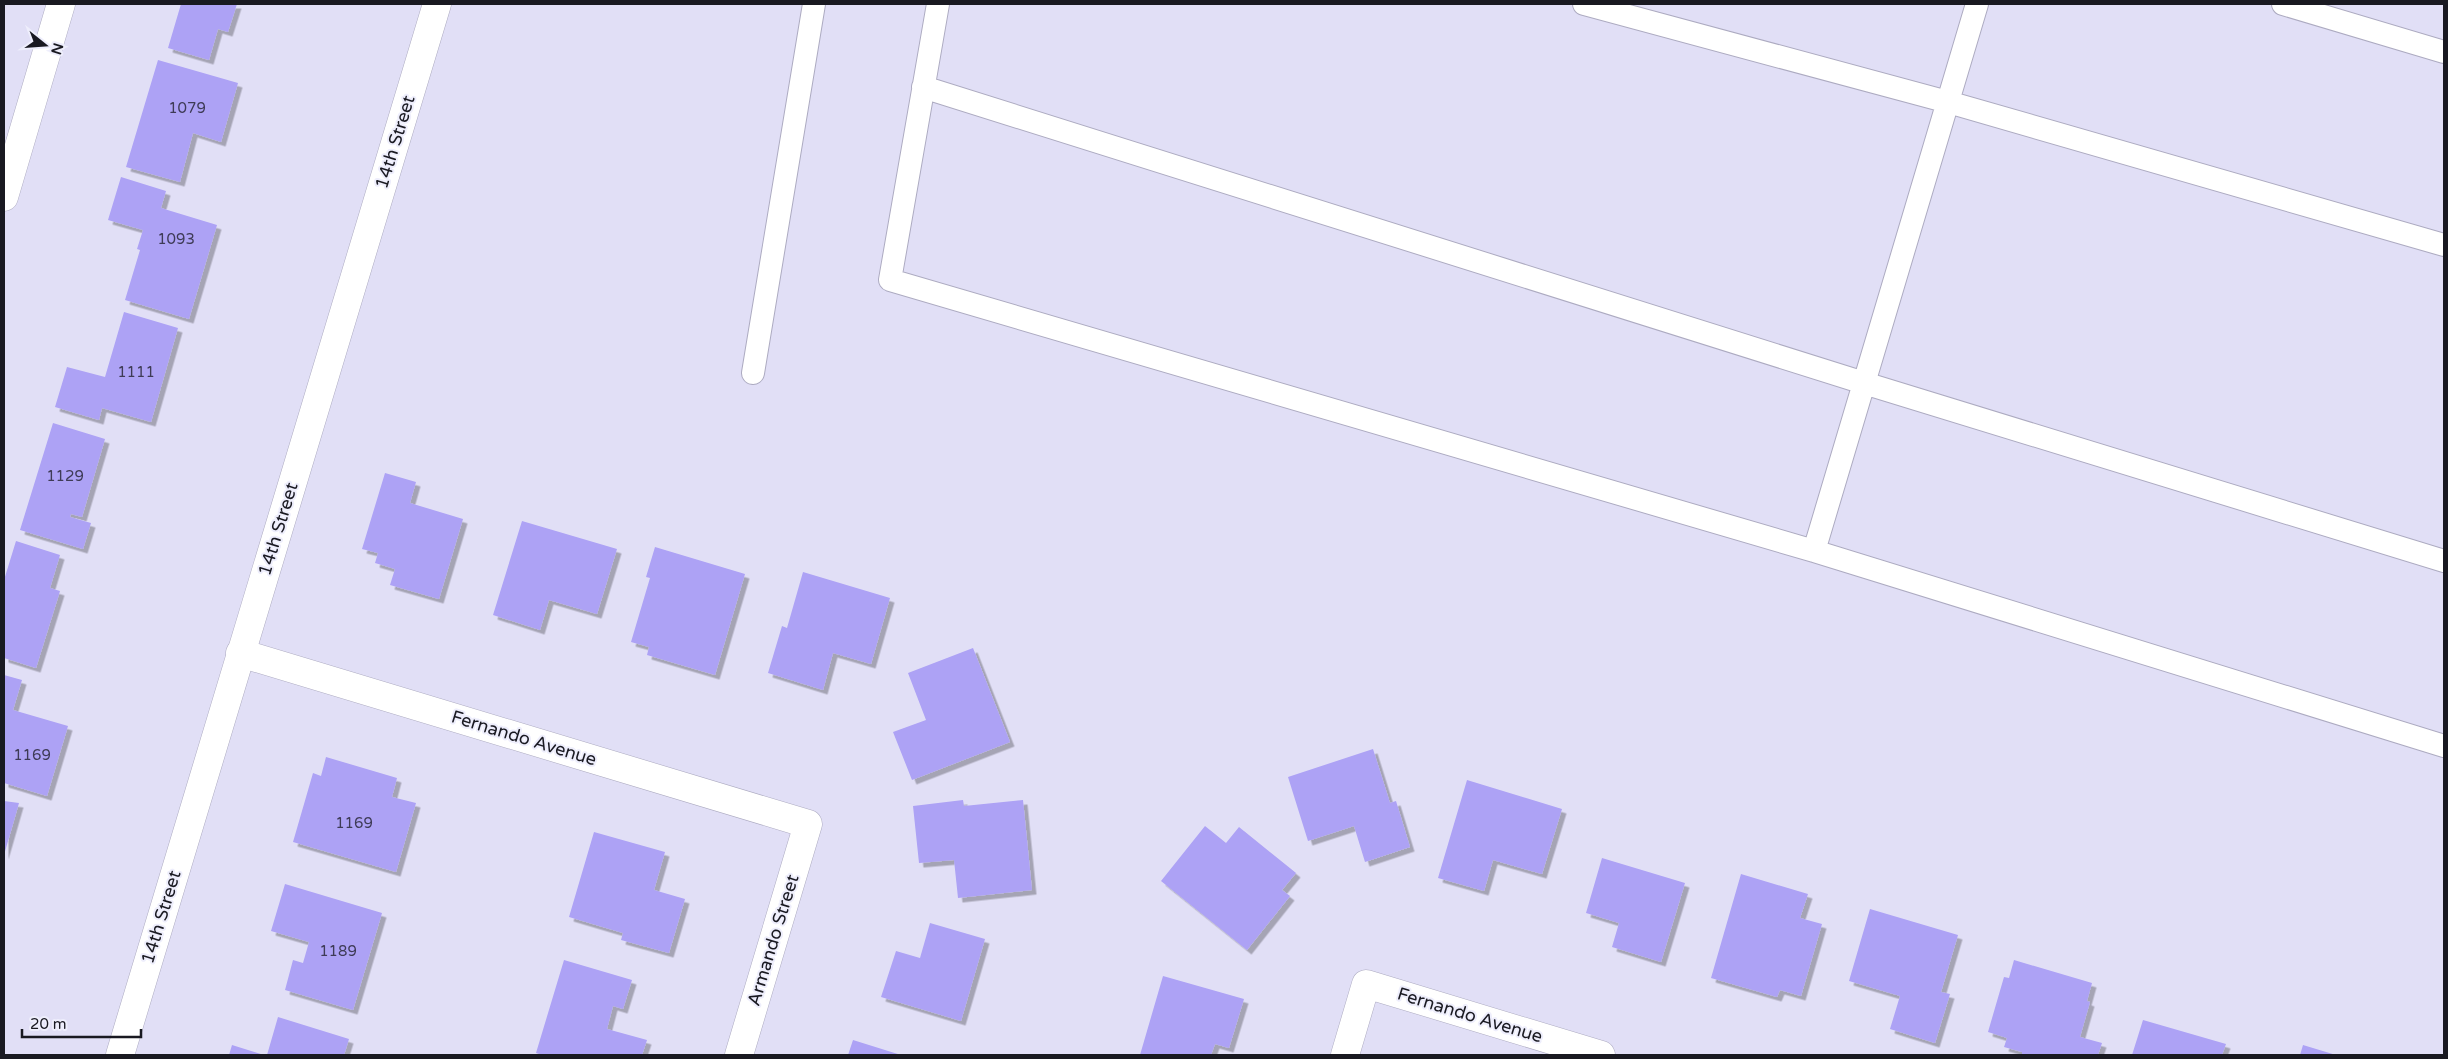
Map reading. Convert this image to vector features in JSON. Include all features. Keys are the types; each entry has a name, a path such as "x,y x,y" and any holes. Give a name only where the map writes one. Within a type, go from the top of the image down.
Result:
{"street":[{"path":"4,197 61,4"},
{"name":"14th Street","path":"120,1055 437,4"},
{"name":"Fernando Avenue","path":"240,653 808,824"},
{"name":"Armando Street","path":"738,1055 808,824"},
{"name":"Fernando Avenue","path":"1345,1055 1366,984 1601,1055"}],"lane":[{"path":"754,373 814,4"},
{"path":"938,4 890,280 1814,552 2444,746"},
{"path":"1584,4 1948,102 2444,245"},
{"path":"1814,552 1977,4"},
{"path":"2283,4 2444,52"},
{"path":"923,87 1864,383 2444,561"}],"building":[{"path":"181,4 237,4 228,32 218,29 209,60 168,48"},
{"path":"158,60 238,83 221,142 193,133 180,182 126,167"},
{"path":"121,177 166,191 161,208 217,225 189,319 125,300 140,250 137,249 143,230 108,220"},
{"path":"124,312 178,328 151,422 102,408 99,420 55,407 67,367 105,377"},
{"path":"53,423 105,439 82,517 71,514 70,517 91,523 83,549 20,530"},
{"path":"385,473 416,482 410,503 463,519 439,599 390,585 395,569 375,563 378,553 362,549"},
{"path":"522,521 617,549 597,614 549,600 540,630 493,615"},
{"path":"16,541 60,555 50,588 60,591 36,668 4,658 4,580"},
{"path":"655,547 745,574 715,675 647,655 649,647 631,642 650,578 646,577"},
{"path":"803,572 890,598 871,664 833,653 823,690 768,673 782,626 787,628"},
{"path":"973,648 1010,742 912,780 893,732 926,720 908,673"},
{"path":"4,675 22,680 13,710 68,726 47,796 4,783"},
{"path":"1373,749 1390,803 1396,801 1410,847 1365,862 1354,826 1308,841 1288,777"},
{"path":"326,757 397,778 392,797 416,803 396,872 293,842 313,773 321,776"},
{"path":"1467,780 1562,809 1542,874 1493,860 1484,891 1438,878"},
{"path":"963,800 964,806 1023,800 1032,890 958,898 954,860 919,863 913,806"},
{"path":"4,801 19,803 4,855"},
{"path":"1205,826 1226,843 1239,827 1296,873 1282,890 1290,896 1247,950 1161,881"},
{"path":"594,832 665,852 654,890 685,899 669,953 621,940 623,933 569,917"},
{"path":"1602,858 1685,883 1661,962 1612,947 1619,923 1586,913"},
{"path":"1741,874 1808,894 1800,918 1822,924 1801,996 1780,990 1777,997 1711,978"},
{"path":"285,884 382,913 353,1010 285,990 293,960 303,963 309,942 271,931"},
{"path":"1870,909 1958,935 1941,992 1950,994 1935,1043 1890,1029 1900,996 1849,981"},
{"path":"930,923 985,939 961,1021 881,997 896,951 920,958"},
{"path":"564,960 632,980 623,1009 613,1006 607,1029 647,1040 642,1055 542,1055 536,1053"},
{"path":"2014,960 2092,983 2087,1001 2090,1002 2080,1037 2102,1043 2098,1055 2022,1055 2022,1052 2004,1047 2007,1038 1988,1032 2004,977 2009,978"},
{"path":"1163,976 1244,999 1229,1048 1215,1044 1211,1055 1140,1055"},
{"path":"278,1017 349,1039 344,1055 267,1055"},
{"path":"2143,1020 2226,1044 2222,1055 2132,1055"},
{"path":"853,1040 901,1055 848,1055"},
{"path":"232,1045 264,1055 229,1055"},
{"path":"2303,1045 2336,1055 2300,1055"}]}
